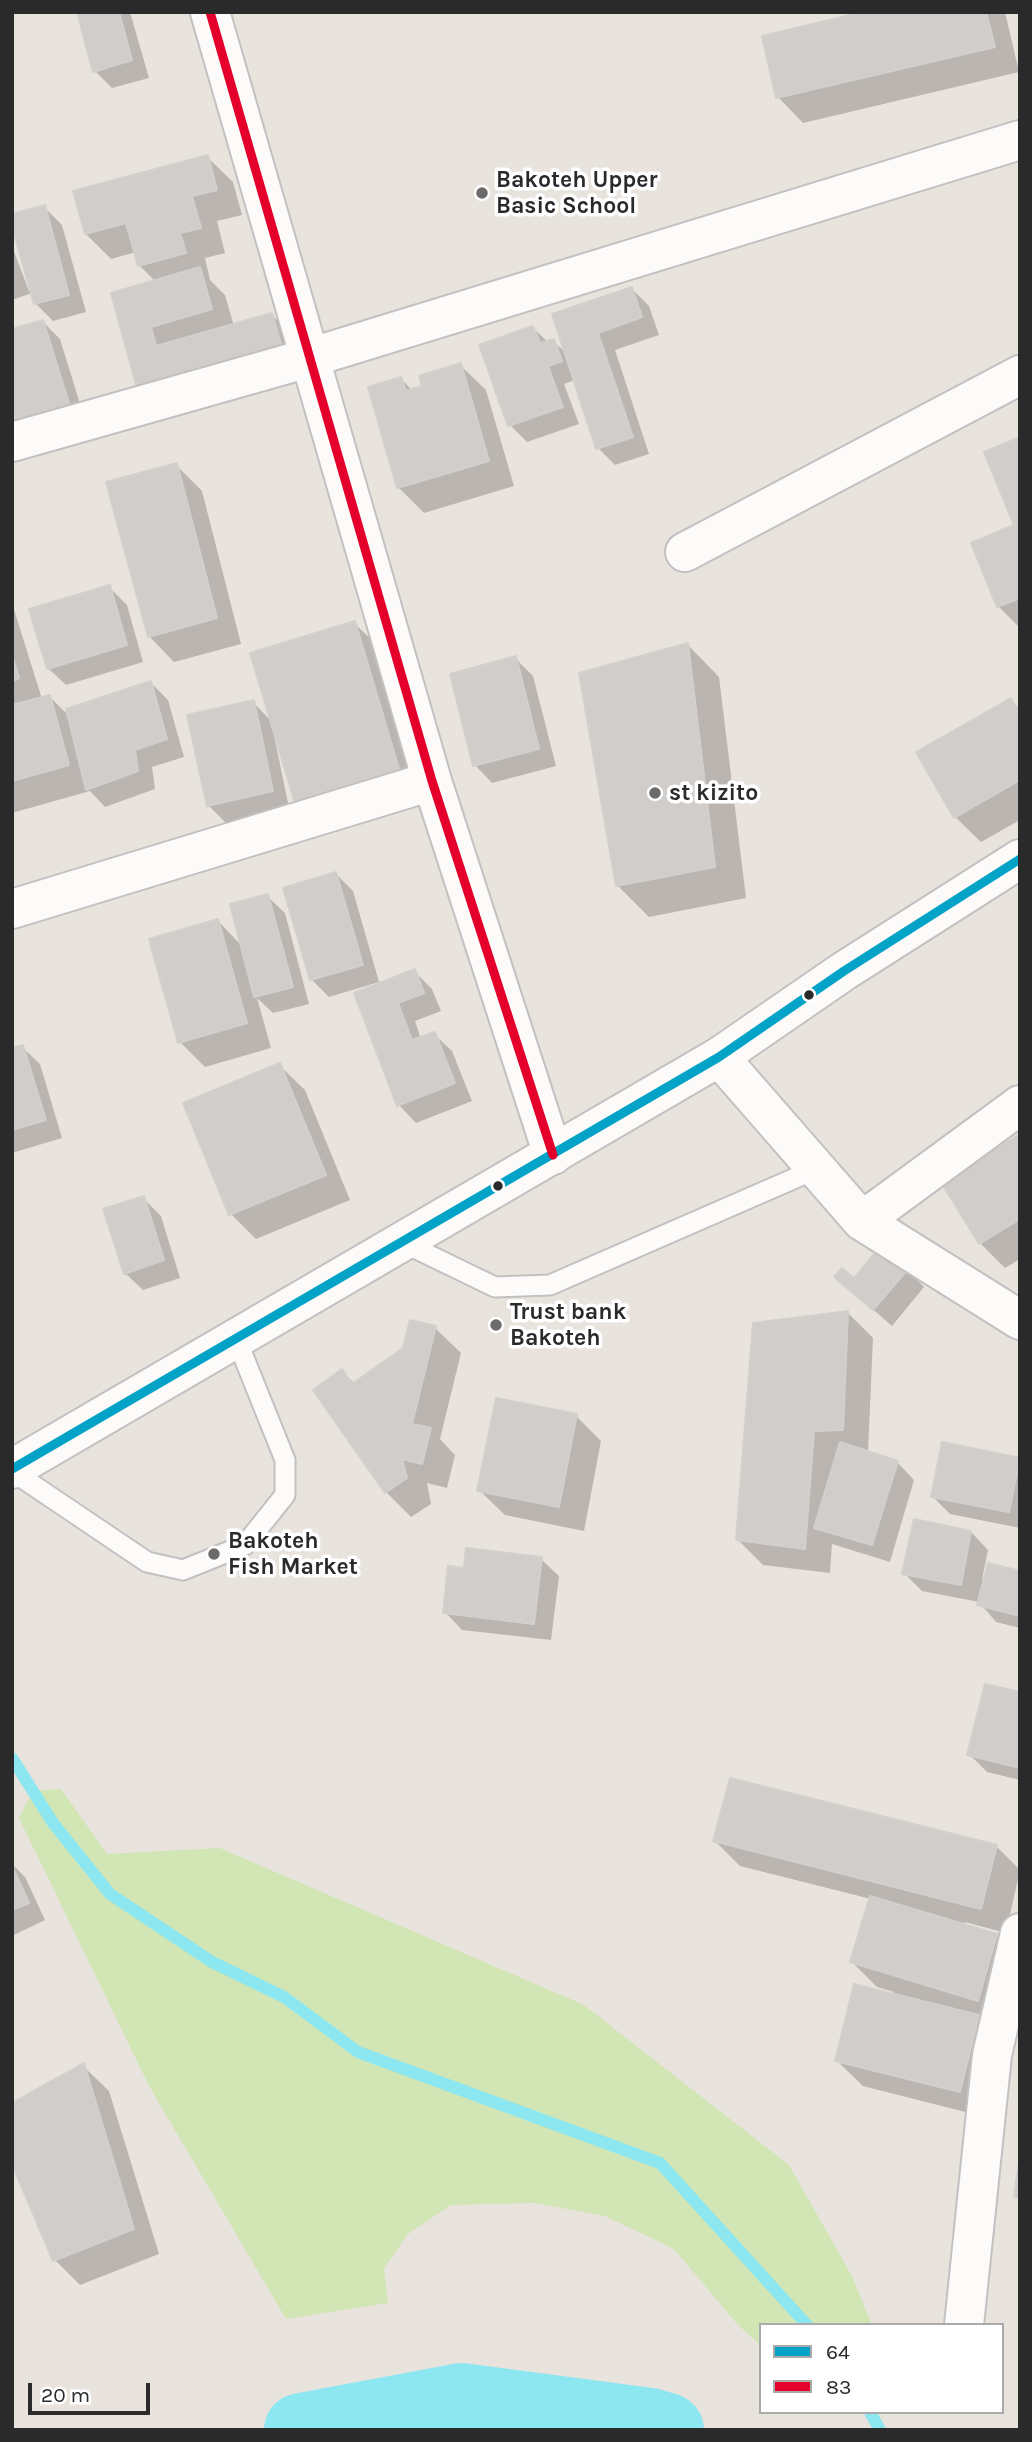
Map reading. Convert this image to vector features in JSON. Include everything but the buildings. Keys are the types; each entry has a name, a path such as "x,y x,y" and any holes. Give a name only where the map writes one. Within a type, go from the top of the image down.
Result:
{"street":[{"path":"210,12 312,357 432,781 553,1155"},
{"path":"12,442 312,357 1020,140"},
{"path":"685,552 1020,375"},
{"path":"12,909 432,781"},
{"path":"12,1470 719,1057 844,971 1020,859"},
{"path":"719,1057 862,1222 1020,1320"},
{"path":"862,1222 1020,1105"},
{"path":"964,2323 992,2055 1020,1933"}],"lane":[{"path":"402,1242 495,1287 550,1285 817,1169"},
{"path":"12,1470 147,1562 183,1570 245,1545 285,1495 285,1460 236,1338"}],"green space":[{"path":"61,1789 107,1854 220,1848 584,2005 789,2165 852,2276 871,2323 759,2323 759,2344 738,2325 674,2249 605,2216 534,2203 451,2205 408,2234 384,2268 388,2303 286,2319 149,2086 19,1818 33,1791"}],"waterway":[{"path":"12,1758 53,1823 110,1894 212,1962 284,1997 358,2052 660,2163 805,2323"},
{"path":"301,2430 461,2400 650,2425 667,2430"},
{"path":"871,2414 880,2430"}],"transit line":[{"name":"83","path":"210,12 432,781 553,1155"},
{"name":"64","path":"12,1469 719,1057 844,971 1020,859"}],"place":[{"name":"Bakoteh Upper Basic School","path":"482,193"},
{"name":"st kizito","path":"655,793"},
{"name":"Trust bank Bakoteh","path":"496,1325"},
{"name":"Bakoteh Fish Market","path":"214,1554"}]}
